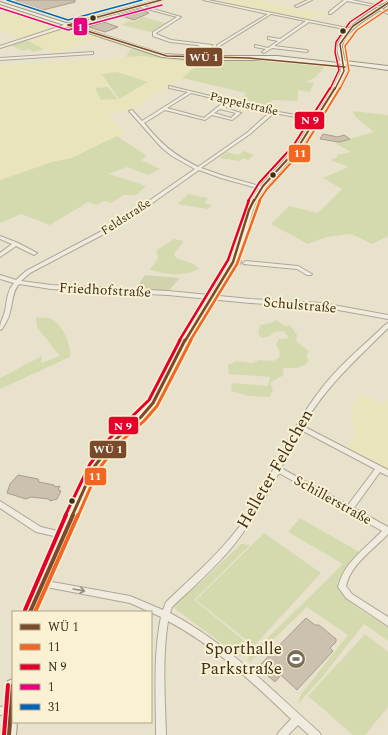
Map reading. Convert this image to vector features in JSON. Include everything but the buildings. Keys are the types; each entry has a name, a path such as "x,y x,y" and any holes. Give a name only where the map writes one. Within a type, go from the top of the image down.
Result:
{"main road":[{"path":"0,3 167,56 199,58 292,59 337,64"},
{"path":"30,611 41,584 94,467 114,441 141,418 154,403 176,356 235,262 249,210 261,188 297,150 318,120 342,77 344,65 339,48 350,29 388,3"},
{"path":"242,58 279,56 388,70"},
{"path":"249,58 344,65"},
{"path":"352,66 388,70"},
{"path":"9,735 5,710 12,688"}],"street":[{"path":"0,47 68,25 161,0"},
{"path":"204,0 350,29"},
{"path":"296,6 311,0"},
{"path":"330,13 346,0 379,8 388,13"},
{"path":"141,6 179,17 154,33 154,35 170,40 199,45"},
{"path":"218,46 270,14"},
{"path":"264,52 308,21"},
{"path":"265,40 273,35"},
{"path":"269,38 281,40"},
{"path":"252,48 260,43"},
{"path":"256,46 306,51"},
{"path":"0,59 92,53"},
{"name":"Pappelstraße","path":"170,87 273,112 318,120"},
{"path":"143,122 191,92"},
{"path":"165,108 205,119 228,101"},
{"path":"212,114 232,119 239,113 220,108"},
{"path":"131,111 143,122 163,147 198,169 261,188"},
{"name":"Feldstraße","path":"14,281 28,272 119,224 249,133 273,112"},
{"path":"0,237 34,253"},
{"path":"0,255 16,244"},
{"path":"246,263 298,268 309,274"},
{"name":"Friedhofstraße","path":"0,277 14,281 51,287 168,293 211,298"},
{"path":"0,328 6,316 5,296 14,281"},
{"name":"Schulstraße","path":"211,298 322,304 388,317"},
{"name":"Helleter Feldchen","path":"161,735 162,634 165,614 169,605 213,562 237,535 278,470 300,426 325,387 359,351 388,325"},
{"path":"300,426 388,473"},
{"path":"348,509 379,469"},
{"name":"Schillerstraße","path":"278,470 387,530"},
{"path":"0,504 39,530 63,535"},
{"path":"387,530 359,558 345,576 342,587 349,596 388,622"},
{"path":"41,584 130,600 165,614 211,642 316,735"},
{"path":"282,735 297,718"}],"shaded area":[{"path":"226,0 261,0 294,7 291,9 327,13 324,15 341,19 317,15 308,20 221,3"},
{"path":"16,10 101,37 55,54 26,40 0,31 0,14"},
{"path":"145,56 193,62 195,67 182,78 132,109 108,115 125,132 72,158 52,162 0,180 0,65","holes":["102,74 147,82 119,99 101,100 96,88 110,86"]},
{"path":"361,393 383,405 388,399 388,470 345,447 354,440 352,405"}],"green space":[{"path":"143,17 166,23 150,32 121,25 129,21 134,22"},
{"path":"101,37 166,57 291,61 335,67 324,67 316,77 306,82 314,83 310,92 298,90 298,101 273,100 265,108 238,102 246,93 182,78 195,67 193,62 142,56 126,57 131,49 130,48 99,38"},
{"path":"26,40 44,49 33,52 29,49 23,51 10,45"},
{"path":"117,72 148,82 119,99 102,74"},
{"path":"108,87 117,99 101,100 95,88"},
{"path":"352,111 388,115 388,236 372,244 351,234 326,237 308,244 271,224 289,206 318,213 342,189 323,178 348,167 331,160 338,157 337,155 351,152 335,143 374,132 356,117"},
{"path":"117,136 147,156 141,160 160,169 149,175 127,167 109,174 146,186 136,195 124,195 111,203 104,201 97,205 88,202 50,225 21,214 0,223 0,180 52,162 72,158"},
{"path":"244,151 254,155 248,160 243,158 240,161 219,158 227,152 238,155"},
{"path":"188,194 208,198 204,203 212,205 208,209 178,204"},
{"path":"174,239 184,241 174,254 176,258 194,264 199,269 193,272 181,274 163,273 150,270 158,258 157,250"},
{"path":"145,275 180,278 168,291 136,288"},
{"path":"36,317 49,318 62,329 68,341 70,357 0,389 0,378 42,356 41,363 60,356 37,327"},
{"path":"276,320 285,326 290,325 297,335 296,341 309,351 306,356 309,360 305,365 297,368 283,368 284,375 270,383 273,390 269,397 249,396 231,391 232,383 268,386 270,377 229,374 228,365 236,361 252,363 259,360 273,361 279,358 280,352 276,344 279,339 289,338 284,331 274,332 270,336 262,338 258,334 260,325 271,323"},
{"path":"300,518 361,553 337,583 352,603 388,627 388,641 364,624 323,676 298,704 301,694 348,635 307,607 249,663 248,657 343,564 288,532"},
{"path":"264,533 321,573 254,646 196,600"},
{"path":"241,544 250,545 194,600 252,647 240,657 174,608 180,599 201,582"},
{"path":"365,634 388,652 388,707 365,735 353,735 308,696"}],"tunnel":[{"path":"337,64 352,65"},
{"path":"237,262 246,263"}],"transit line":[{"name":"31","path":"7,0 68,20 142,0"},
{"path":"68,25 161,0"},
{"path":"25,610 76,491 90,464 110,438 149,400 178,342 228,260 244,209 250,197 259,183 293,146 330,89 339,70 335,52 336,42 350,22 383,0"},
{"path":"30,611 94,467 114,441 141,417 153,403 182,345 233,262 249,210 254,200 263,186 297,149 334,91 344,71 340,44 353,26 388,3"},
{"name":"1","path":"0,8 68,30 162,5"},
{"name":"11","path":"35,611 98,470 118,444 144,421 157,406 186,347 237,264 258,202 267,189 301,152 338,93 349,71 345,46 357,30 388,9"},
{"path":"68,25 167,56 249,58 345,67"},
{"path":"4,735 8,685"},
{"path":"9,735 12,698"}],"place":[{"name":"Sporthalle Parkstraße","path":"296,659"}]}
